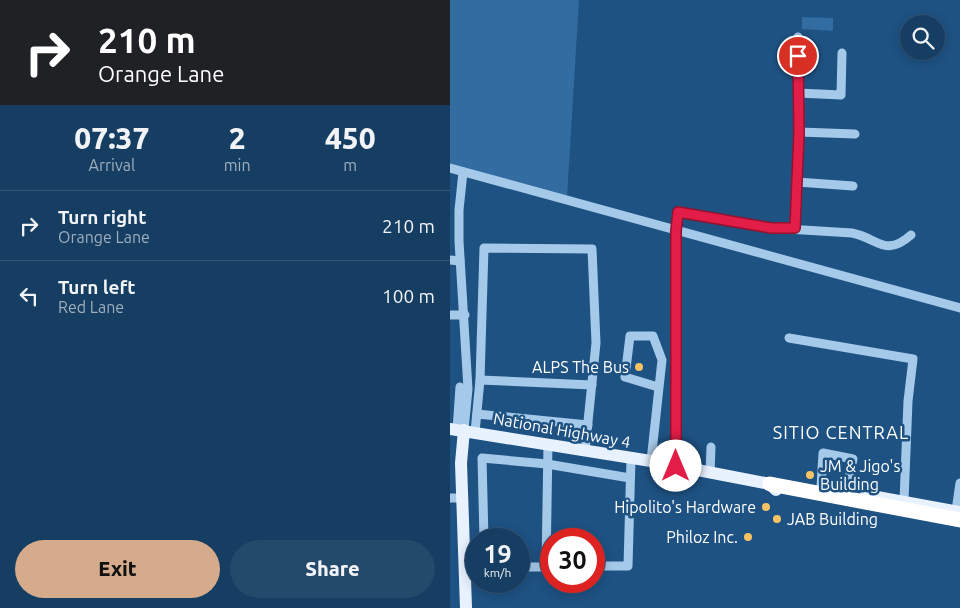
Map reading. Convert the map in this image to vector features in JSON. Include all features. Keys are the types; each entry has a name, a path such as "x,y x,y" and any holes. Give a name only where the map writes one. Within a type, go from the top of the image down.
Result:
{"highway":[{"path":"774,482 959,514"}],"main road":[{"name":"National Highway 4","path":"462,430 651,461 710,473 821,487 904,501 959,514"},
{"path":"462,430 461,462 456,498 465,539"},
{"name":"National Highway 4","path":"774,482 777,490 960,527"},
{"path":"466,608 468,593"}],"street":[{"path":"795,228 799,132 798,38"},
{"path":"798,93 841,95 842,53"},
{"path":"799,132 855,134"},
{"path":"450,168 960,308"},
{"path":"462,430 468,389 465,315 454,209 463,172"},
{"path":"796,182 852,186"},
{"path":"676,466 676,231 678,212 771,228 795,228 862,235 886,247 900,244 911,235"},
{"path":"462,430 477,414 480,380 484,248 592,249 596,343 585,451"},
{"path":"450,260 460,261"},
{"path":"450,315 465,315"},
{"path":"651,461 662,360 653,336 630,336 625,377 658,387"},
{"path":"789,338 913,359 908,401 904,501"},
{"path":"480,380 592,385"},
{"path":"460,387 455,411 462,430"},
{"path":"477,414 588,424"},
{"path":"548,444 548,528"},
{"path":"710,473 711,447"},
{"path":"821,487 823,453 853,459 846,492"},
{"path":"484,528 482,458 547,464 630,478"},
{"path":"605,566 628,566 631,459"},
{"path":"959,514 960,483"}],"shaded area":[{"path":"450,0 579,0 567,197 450,164"},
{"path":"802,17 833,18 833,31 802,29"},
{"path":"661,442 665,442 669,448 665,454 661,454 657,450 657,446"}],"place":[{"name":"ALPS The Bus","path":"639,367"},
{"name":"JM & Jigo's Building","path":"810,475"},
{"name":"Hipolito's Hardware","path":"766,507"},
{"name":"JAB Building","path":"777,519"},
{"name":"Philoz Inc.","path":"748,537"}],"district":[{"name":"SITIO CENTRAL","path":"841,432"}],"route":[{"path":"676,466 676,231 678,212 771,228 795,228 799,132 798,56"}]}
